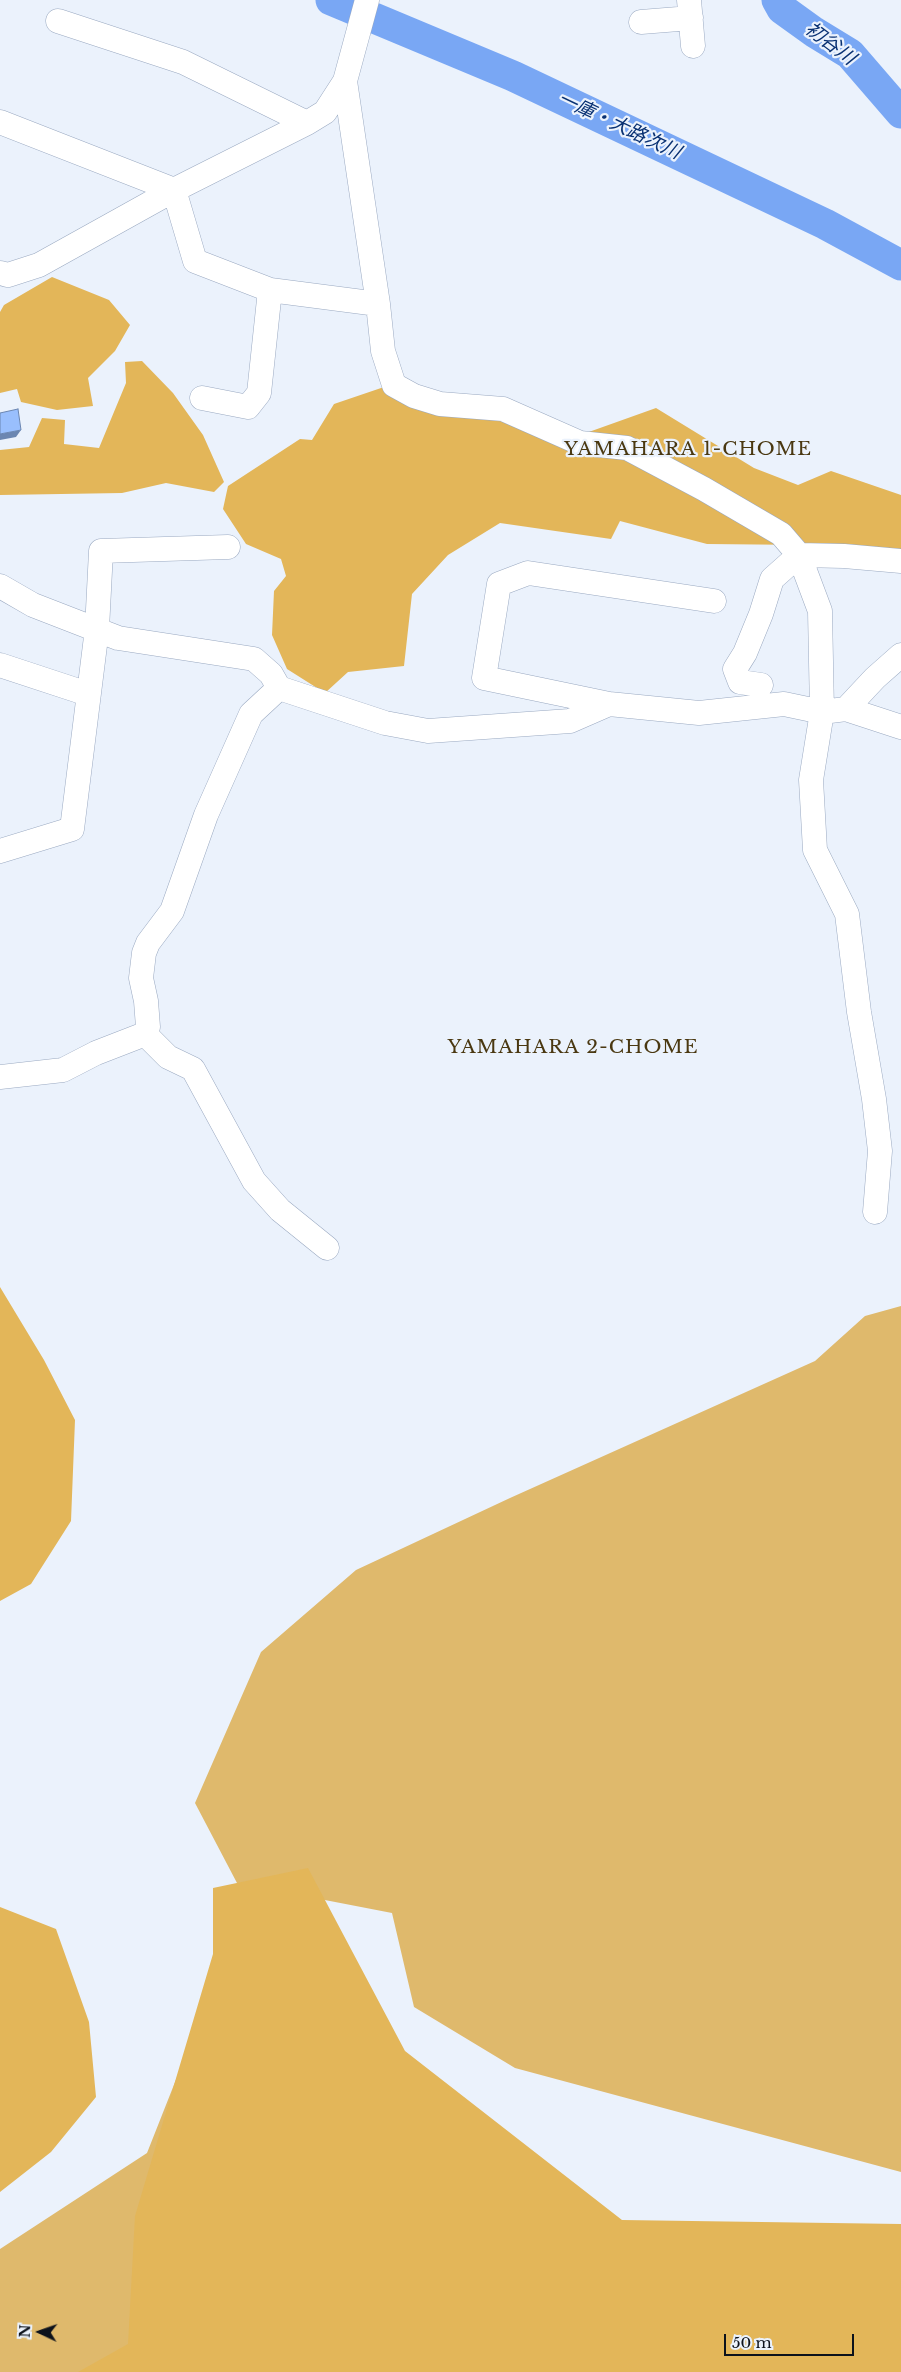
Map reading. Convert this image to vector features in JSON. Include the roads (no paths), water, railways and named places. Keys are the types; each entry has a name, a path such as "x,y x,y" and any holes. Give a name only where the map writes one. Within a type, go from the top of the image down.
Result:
{"street":[{"path":"0,273 8,275 39,265 174,190 307,123 325,112 347,74 367,0"},
{"path":"640,22 690,9 693,46"},
{"path":"58,21 183,62 307,123"},
{"path":"347,74 378,304 382,351 394,385 414,396 440,404 503,409 580,443 626,448 704,489 781,534 799,555 820,611 822,712 811,780 815,850 847,914 859,1012 874,1099 880,1151 875,1212"},
{"path":"0,122 174,190"},
{"path":"174,190 195,261 270,290 378,304"},
{"path":"202,398 248,406 259,393 270,290"},
{"path":"0,851 72,829 97,630 101,551 228,547"},
{"path":"761,685 740,682 736,669 745,653 761,614 772,579 799,555 844,556 901,561"},
{"path":"714,601 528,573 499,584 484,678 609,704 699,713 784,704 822,712 846,708 901,727"},
{"path":"0,586 33,606 118,638 254,659 271,674 279,688 385,723 428,731 570,721 609,704"},
{"path":"846,708 901,655"},
{"path":"0,665 88,694"},
{"path":"0,1077 63,1070 96,1053 144,1034 148,1028 141,978 144,953 148,943 172,911 206,815 250,714 279,688"},
{"path":"144,1034 168,1057 193,1069 254,1181 280,1210 327,1248"}],"waterway":[{"name":"一庫・大路次川","path":"331,0 513,76 825,224 901,265"},
{"name":"初谷川","path":"777,0 782,9 814,32 850,54 901,113"}],"district":[{"name":"YAMAHARA 1-CHOME","path":"688,450"},
{"name":"YAMAHARA 2-CHOME","path":"573,1048"}]}
